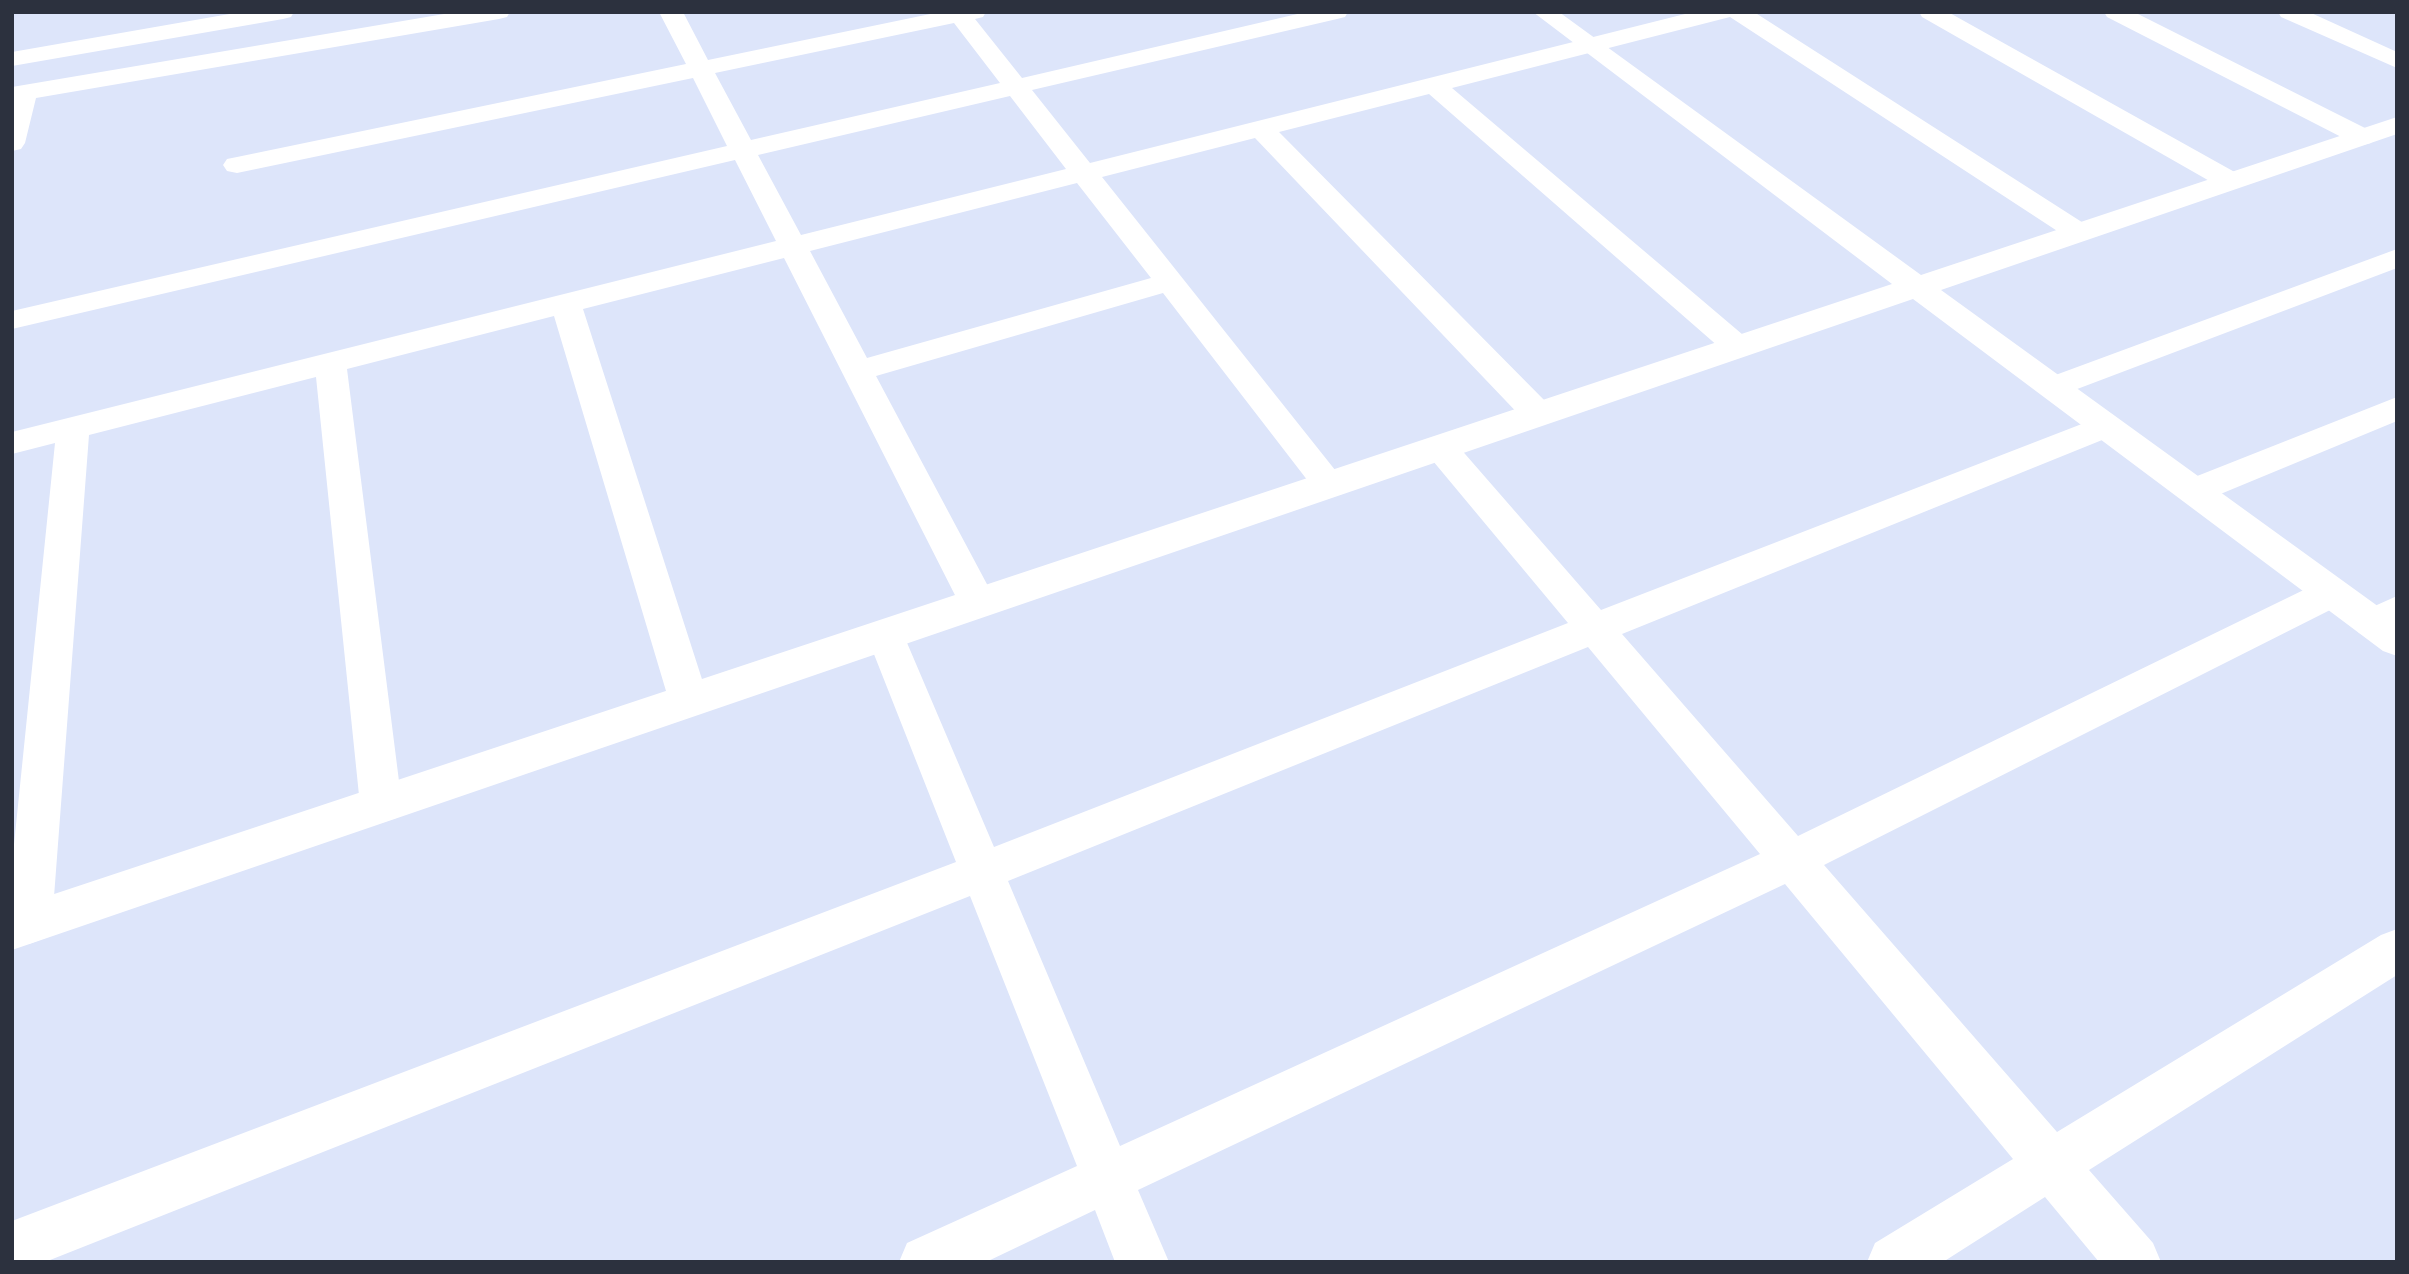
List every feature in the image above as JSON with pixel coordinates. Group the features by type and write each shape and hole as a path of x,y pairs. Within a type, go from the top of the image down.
{"street":[{"path":"12,59 283,12"},
{"path":"12,143 19,94 499,12"},
{"path":"671,12 978,603"},
{"path":"12,320 1337,12"},
{"path":"1544,12 2332,593 2389,625"},
{"path":"12,443 1722,12"},
{"path":"1738,12 2078,232"},
{"path":"1930,12 2230,181"},
{"path":"2115,12 2362,137"},
{"path":"2289,12 2397,61"},
{"path":"237,165 964,13 1016,87 1330,485"},
{"path":"1434,85 1738,347"},
{"path":"73,428 21,926 2397,125"},
{"path":"1261,129 1538,415"},
{"path":"2053,387 2397,258"},
{"path":"858,371 1169,282"},
{"path":"566,304 689,701"},
{"path":"330,363 381,805"},
{"path":"2194,492 2397,408"},
{"path":"12,1248 984,871 2105,426"},
{"path":"1440,447 2134,1262"},
{"path":"926,1262 1792,860 2332,593"},
{"path":"885,634 1142,1262"},
{"path":"1894,1262 2397,950"}]}
